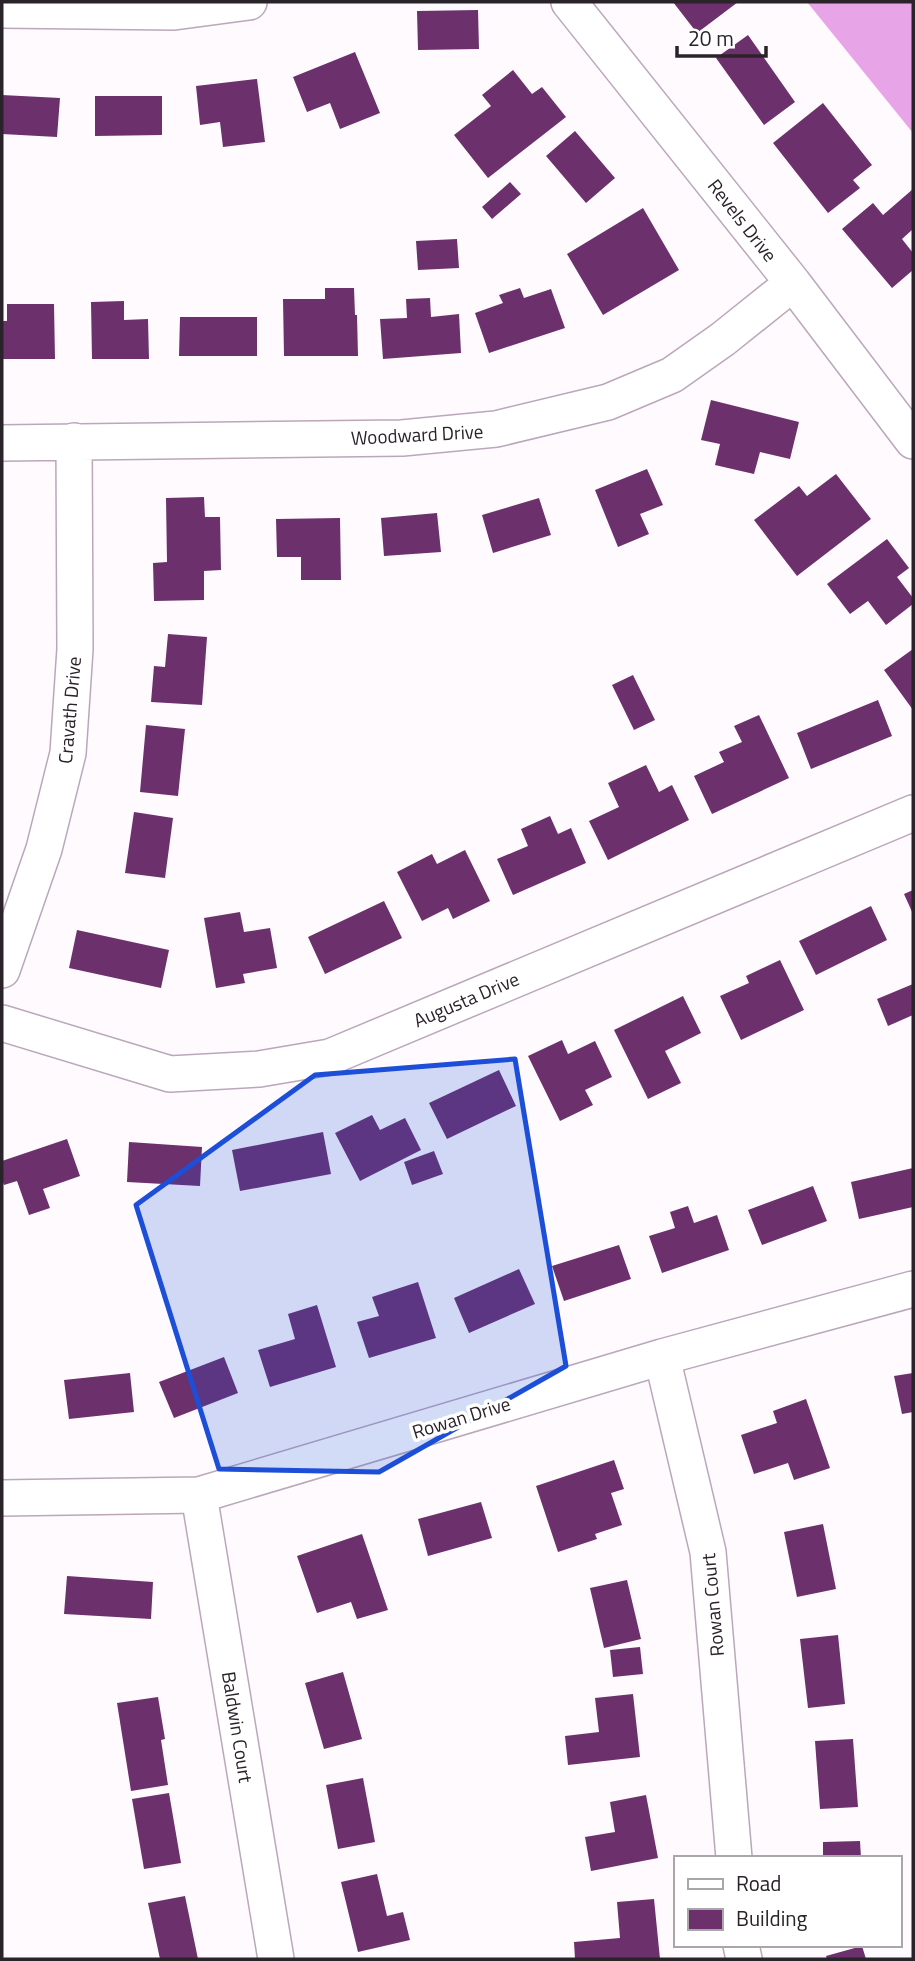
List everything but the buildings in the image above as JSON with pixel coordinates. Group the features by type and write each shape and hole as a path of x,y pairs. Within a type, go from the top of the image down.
{"street":[{"path":"2,10 174,12 249,2"},
{"name":"Revels Drive","path":"569,2 793,283 913,441"},
{"name":"Woodward Drive","path":"2,443 402,438 496,429 608,402 672,375 723,339 793,283"},
{"name":"Cravath Drive","path":"2,970 44,849 68,753 75,649 74,441"},
{"name":"Augusta Drive","path":"2,1023 170,1074 259,1069 330,1057 913,813"},
{"name":"Rowan Drive","path":"2,1498 200,1495 662,1357 913,1289"},
{"name":"Rowan Court","path":"662,1357 708,1552 734,1856"},
{"name":"Baldwin Court","path":"200,1495 276,1959"}],"highlighted area":[{"path":"515,1059 566,1366 379,1472 219,1469 136,1205 315,1075"}],"shaded area":[{"path":"807,2 913,2 913,133"}]}
